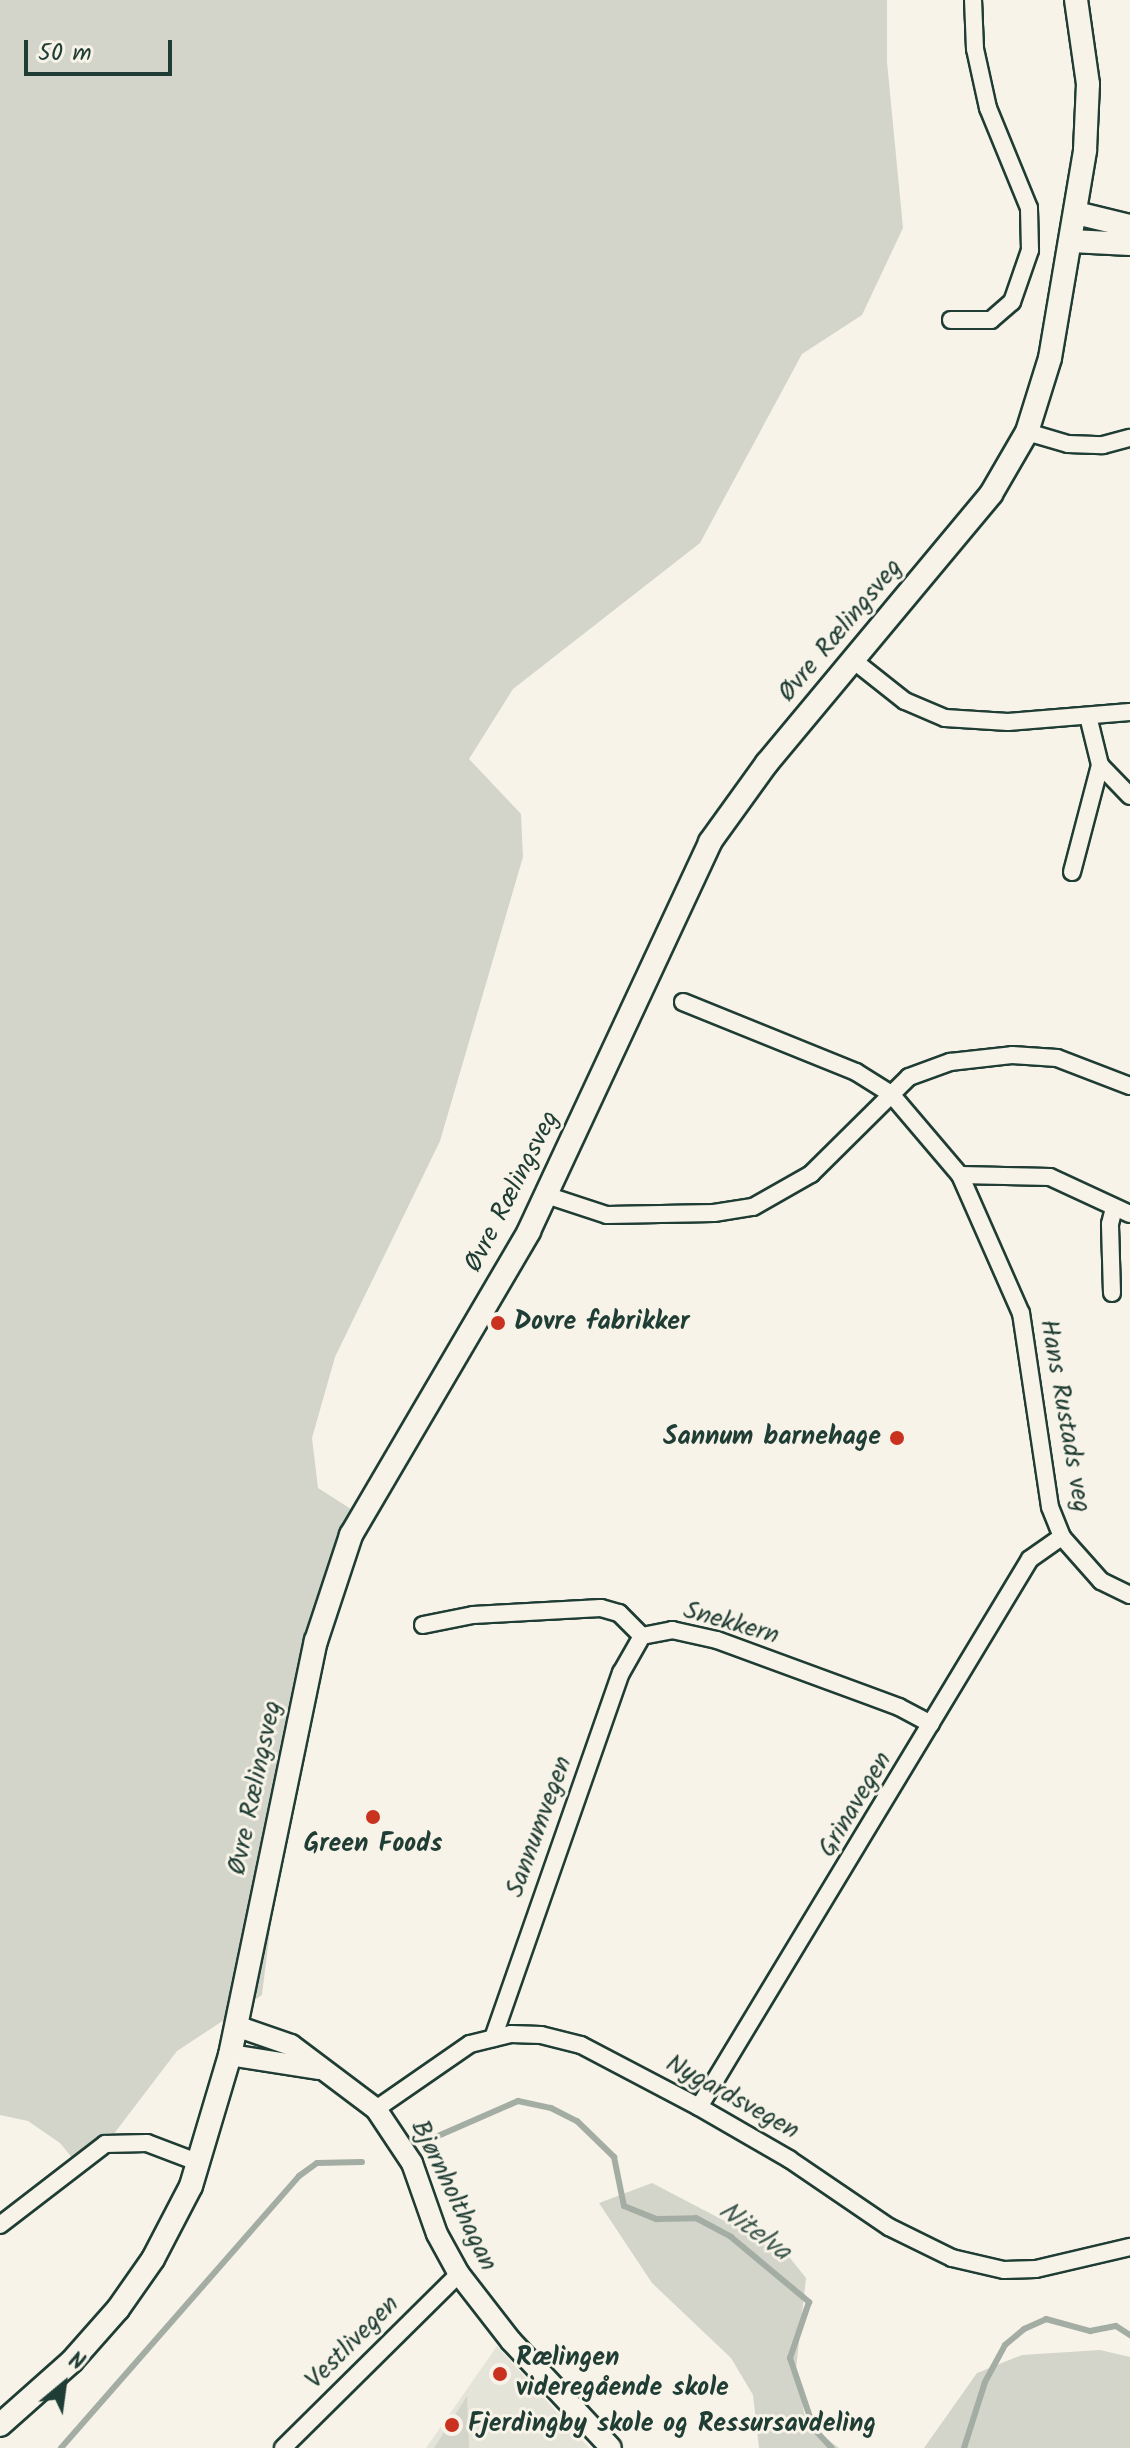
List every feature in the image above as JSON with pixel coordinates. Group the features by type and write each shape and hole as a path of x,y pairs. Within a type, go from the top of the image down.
{"main road":[{"name":"Øvre Rælingsveg","path":"0,2425 72,2361 118,2309 169,2232 200,2163 230,2055 316,1641 335,1572 361,1515 546,1195 710,842 747,787 991,494 1027,432 1050,358 1076,213 1088,107 1076,0"},
{"path":"1076,213 1130,226"},
{"path":"1071,241 1130,244"}],"street":[{"path":"951,320 991,320 1012,302 1030,250 1029,208 988,108 975,49 973,0"},
{"path":"1027,432 1068,444 1103,445 1130,438"},
{"path":"853,660 905,701 945,718 1008,722 1130,712"},
{"path":"1072,872 1100,765 1088,716"},
{"path":"1100,765 1130,796"},
{"name":"Hans Rustads veg","path":"683,1002 856,1072 891,1094 960,1175 1021,1313 1050,1507 1062,1537 1101,1581 1130,1595"},
{"path":"546,1195 607,1215 714,1213 753,1207 811,1174 891,1094 924,1068 1012,1055 1057,1058 1130,1086"},
{"path":"960,1175 1050,1177 1122,1211 1110,1224 1112,1293"},
{"name":"Grinavegen","path":"699,2107 1030,1559 1062,1537"},
{"path":"423,1625 473,1615 601,1608 619,1613 642,1636"},
{"name":"Snekkern","path":"642,1636 672,1630 717,1640 899,1707 931,1724"},
{"name":"Sannumvegen","path":"493,2038 621,1673 642,1636"},
{"path":"236,2026 275,2036 376,2109"},
{"name":"Nygardsvegen","path":"376,2109 452,2053 493,2038 541,2035 581,2045 699,2107 789,2159 889,2227 952,2258 1004,2270 1036,2269 1130,2247"},
{"path":"230,2055 322,2069"},
{"name":"Bjørnholthagan","path":"376,2109 412,2163 437,2234 459,2274 511,2341 611,2448"},
{"path":"0,2225 105,2144 147,2143 200,2163"},
{"name":"Vestlivegen","path":"283,2448 459,2274"}],"shaded area":[{"path":"0,0 887,0 887,62 903,228 862,315 802,354 700,543 513,689 469,759 521,814 523,857 440,1141 335,1357 312,1438 318,1488 368,1520 316,1656 308,1744 271,1922 262,1995 177,2051 97,2156 78,2165 60,2143 28,2121 0,2115"},
{"path":"652,2183 786,2253 806,2278 796,2369 806,2423 839,2448 759,2448 753,2395 731,2358 652,2283 599,2203"},
{"name":"Rælingen videregående skole","path":"497,2346 589,2448 426,2448"},
{"path":"1100,2350 1130,2357 1130,2448 924,2448 977,2373 1022,2355"},
{"name":"Fjerdingby skole og Ressursavdeling","path":"467,2396 469,2448 434,2448"}],"waterway":[{"name":"Nitelva","path":"431,2139 518,2101 551,2108 577,2121 614,2157 624,2206 657,2219 696,2218 731,2237 809,2302 790,2358 814,2429 832,2448"},
{"name":"Nitelva","path":"61,2448 299,2176 317,2163 362,2162"},
{"name":"Nitelva","path":"964,2448 985,2382 1005,2345 1024,2329 1046,2319 1090,2331 1116,2326 1130,2335"}],"place":[{"name":"Dovre fabrikker","path":"498,1323"},
{"name":"Sannum barnehage","path":"897,1438"},
{"name":"Green Foods","path":"373,1817"},
{"name":"Rælingen videregående skole","path":"500,2374"},
{"name":"Fjerdingby skole og Ressursavdeling","path":"452,2425"}]}
